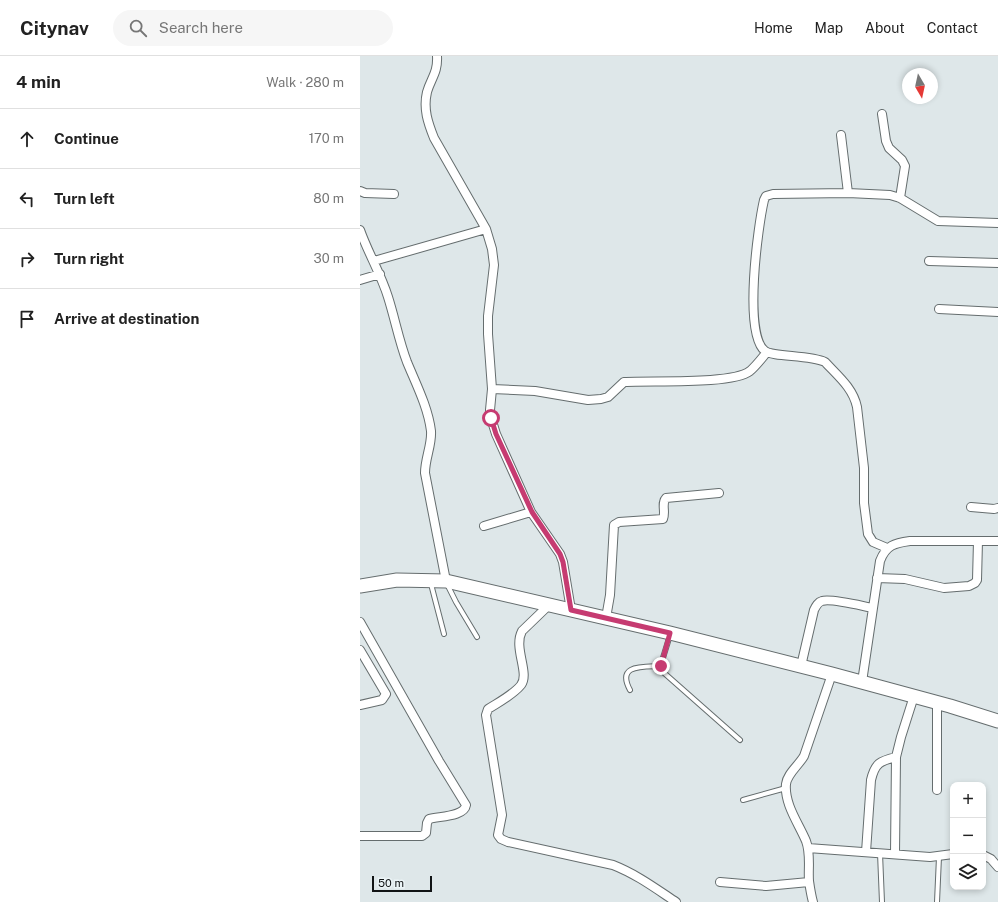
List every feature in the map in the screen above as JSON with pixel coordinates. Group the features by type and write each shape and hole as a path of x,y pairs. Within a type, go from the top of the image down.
{"main road":[{"path":"360,586 397,580 446,581 670,633 801,666 938,702 998,721"}],"street":[{"path":"437,56 436,70 427,92 426,107 428,124 434,138 477,210 490,239 494,261 488,316 492,389 490,410 495,430 532,512 560,554 563,562 571,610"},
{"path":"882,114 886,142 889,148 902,160 905,166 900,198"},
{"path":"841,135 848,193"},
{"path":"360,191 365,193 394,194"},
{"path":"887,548 873,542 868,534 864,503 864,468 857,407 850,389 825,362 807,357 767,352 761,347 756,331 753,298 754,272 764,200 766,196 773,194 890,194 900,198 938,221 998,223"},
{"path":"374,261 486,229"},
{"path":"360,230 380,274 400,342 429,420 431,437 425,459 425,473 446,581"},
{"path":"929,261 998,263"},
{"path":"360,280 380,274"},
{"path":"939,309 998,312"},
{"path":"492,389 535,391 580,399 601,399 608,396 624,382 652,382 736,377 750,371 767,352"},
{"path":"606,618 610,596 614,525 618,522 663,519 664,501 666,498 719,493"},
{"path":"970,507 998,508"},
{"path":"484,526 532,512"},
{"path":"877,578 905,579 944,588 969,586 977,580 978,540"},
{"path":"862,682 880,561 887,548 910,541 998,541"},
{"path":"801,666 814,610 818,604 822,601 832,601 873,608"},
{"path":"549,605 522,631 520,635 519,645 523,675 522,684 516,690 488,709 486,715 502,815 498,835 501,839 508,842 626,870 638,876 676,902"},
{"path":"360,622 439,761 466,805 463,810 452,815 429,819 427,821 426,834 422,836 360,836"},
{"path":"360,650 386,694 382,700 360,705"},
{"path":"813,902 809,882 808,848 791,809 786,788 788,778 804,756 832,674"},
{"path":"895,854 896,758 914,696"},
{"path":"937,790 938,702"},
{"path":"866,852 870,780 879,763 884,760 896,758"},
{"path":"808,848 924,857 939,857 950,855"},
{"path":"986,856 991,859 998,867"},
{"path":"720,882 766,886 809,882"}],"lane":[{"path":"430,580 444,634"},
{"path":"446,581 456,602 477,638"},
{"path":"670,633 661,666 663,672 740,740"},
{"path":"630,690 625,680 626,674 629,671 638,667 661,666"},
{"path":"743,800 786,788"},
{"path":"880,853 882,902"},
{"path":"938,902 939,857"}],"route":[{"path":"491,418 496,434 532,512 560,554 563,562 571,610 670,633 661,666"}]}
